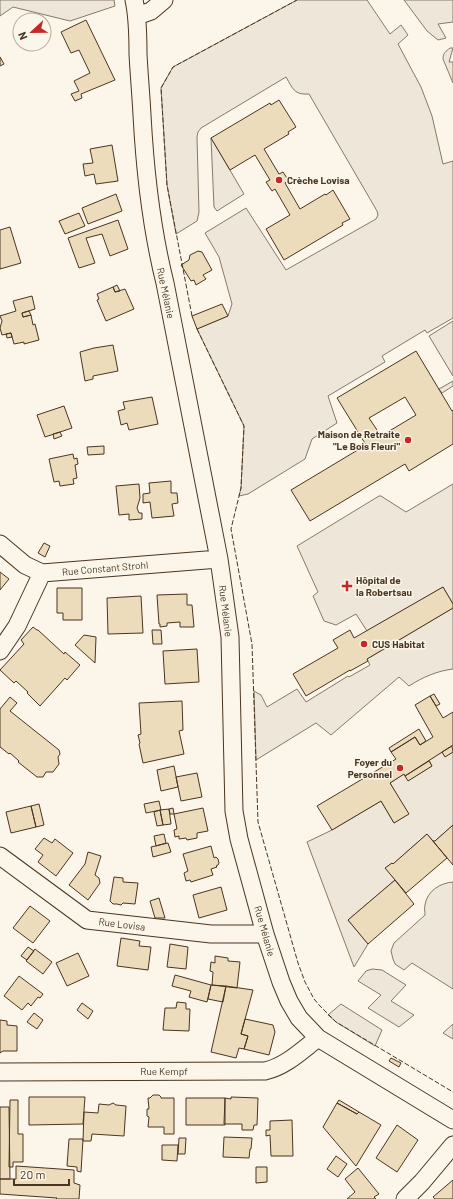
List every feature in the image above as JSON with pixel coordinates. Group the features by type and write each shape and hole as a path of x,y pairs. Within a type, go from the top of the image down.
{"street":[{"path":"136,8 151,11 164,0"},
{"name":"Rue Mélanie","path":"136,8 144,146 155,238 219,559 230,637 234,811 265,934 289,1001 299,1018 318,1038 453,1120"},
{"path":"0,544 25,564 42,573 17,626 0,651"},
{"name":"Rue Constant Strohl","path":"42,573 219,559"},
{"name":"Rue Lovisa","path":"0,856 87,920 211,934 265,934"},
{"name":"Rue Kempf","path":"0,1072 265,1072 288,1061 318,1038"},
{"path":"405,1199 453,1146"}],"shaded area":[{"path":"0,0 114,0 115,6 70,21 52,17 52,12 33,12 13,7 0,16"},
{"path":"297,0 367,0 390,34 401,25 408,35 398,44 421,87 432,116 443,164 453,161 453,318 427,333 425,330 382,356 385,362 328,396 337,423 312,439 305,459 248,494 239,496 241,488 244,426 197,329 228,316 232,304 219,257 205,233 246,208 286,270 376,219 378,215 309,94 300,93 294,90 286,77 201,128 198,132 199,212 197,221 176,234 167,185 161,88 173,67"},
{"path":"404,0 453,0 453,22 438,24 446,38 438,40 427,31"},
{"path":"450,48 453,48 449,62 453,62 453,83 443,59 444,54"},
{"path":"211,138 244,194 217,211 214,207"},
{"path":"453,321 453,376 429,336"},
{"path":"453,381 453,386 442,393 439,389"},
{"path":"453,484 453,604 443,587 367,631 356,614 336,625 324,621 313,596 318,592 297,546 379,496 406,512"},
{"path":"453,608 453,669 430,675 409,686 399,677 331,735 316,723 256,760 254,691 261,695 267,707 297,689 306,702 348,676 349,677 370,665 367,659"},
{"path":"442,752 445,756 453,752 453,825 435,841 433,841 427,834 393,864 392,863 386,868 395,880 348,920 368,944 354,967 307,842 332,830 381,801 394,823 408,814 390,783 404,774 409,780 432,766 429,760"},
{"path":"453,882 453,989 412,963 404,970 395,964 391,951 394,943 425,915 426,900 431,892 443,884"},
{"path":"372,969 382,970 406,985 391,1001 414,1015 399,1027 368,1008 381,995 358,981 366,971"},
{"path":"341,1004 382,1030 375,1046 336,1022 328,1015"},
{"path":"453,1024 453,1039 443,1033"}],"building":[{"path":"86,20 115,80 81,94 82,98 75,101 71,94 79,91 74,81 90,73 79,50 71,53 61,32"},
{"path":"0,57 4,64 0,66"},
{"name":"Crèche Lovisa","path":"279,100 296,127 288,132 289,134 264,149 279,174 283,172 289,181 285,183 300,209 333,190 350,219 342,223 343,225 284,260 266,229 290,215 275,189 272,191 266,182 270,180 255,155 230,170 211,138 270,103 271,105"},
{"path":"112,145 118,181 96,184 94,174 85,176 83,164 93,163 90,149"},
{"path":"116,194 122,211 88,224 82,208"},
{"path":"79,213 85,226 65,234 59,221"},
{"path":"118,220 128,249 110,256 102,234 86,238 95,263 79,268 68,238"},
{"path":"10,227 21,263 0,269 0,230"},
{"path":"198,251 202,252 212,270 203,275 206,279 196,285 194,280 191,281 181,265 189,260 190,255"},
{"path":"117,285 120,291 115,292 113,287"},
{"path":"113,287 115,292 125,289 134,309 106,321 97,300 99,299 97,294"},
{"path":"32,296 35,309 22,313 23,317 31,315 39,340 24,344 24,342 14,344 11,333 2,335 0,328 2,321 0,316 16,311 13,301"},
{"path":"222,304 228,316 197,329 192,316"},
{"path":"29,311 31,315 23,317 22,313"},
{"path":"11,333 12,337 7,338 6,334"},
{"path":"113,345 118,371 93,376 93,379 85,381 80,352"},
{"name":"Maison de Retraite \"Le Bois Fleuri\"","path":"416,351 452,411 453,410 453,444 409,471 405,464 310,521 291,490 366,445 337,398","holes":["405,397 416,415 381,436 369,418"]},
{"path":"152,397 158,424 129,430 127,423 121,425 118,411 125,409 123,402"},
{"path":"64,406 72,428 45,437 37,415"},
{"path":"60,432 62,436 54,439 53,434"},
{"path":"104,446 104,454 88,455 87,447"},
{"path":"73,454 74,459 77,458 78,464 75,465 77,478 73,479 74,484 60,486 59,481 54,482 49,459"},
{"path":"171,481 171,493 177,493 178,503 172,504 174,516 152,518 150,502 143,503 143,494 150,493 149,483"},
{"path":"139,484 140,498 137,508 139,513 142,513 142,519 129,520 129,514 119,515 116,486"},
{"path":"44,543 50,546 45,557 38,553"},
{"path":"0,572 9,579 0,590"},
{"name":"CUS Habitat","path":"443,587 453,604 453,608 367,659 368,661 306,696 293,674 338,648 333,640 350,630 354,638"},
{"path":"57,588 82,588 82,620 63,620 63,613 57,613"},
{"path":"187,594 187,605 192,605 194,627 180,627 180,622 167,623 167,626 160,627 157,595"},
{"path":"141,596 143,633 108,634 107,598"},
{"path":"33,627 64,654 65,652 80,665 67,680 65,678 40,706 16,681 14,683 0,670 24,644 21,640"},
{"path":"152,630 161,630 162,644 153,644"},
{"path":"84,635 96,637 95,663 75,645"},
{"path":"197,649 199,682 165,684 163,651"},
{"path":"434,694 440,704 436,706 430,696"},
{"name":"Foyer du Personnel","path":"430,696 443,718 453,712 453,745 405,776 404,774 390,783 409,814 394,823 381,801 332,830 317,806 396,759 391,752 415,737 420,745 433,737 415,705"},
{"path":"10,697 17,703 10,711 59,750 59,764 53,772 46,772 43,777 37,777 18,762 19,761 10,753 9,754 0,747 0,709"},
{"path":"182,701 183,730 179,731 184,754 143,763 138,735 141,734 139,703"},
{"path":"419,729 426,741 420,745 415,737 391,752 389,748"},
{"path":"452,746 453,752 445,757 442,752"},
{"path":"429,761 432,766 408,781 405,776"},
{"path":"174,766 178,787 161,791 157,770"},
{"path":"197,773 202,797 181,801 176,777"},
{"path":"159,801 161,810 146,813 144,804"},
{"path":"39,804 44,825 36,827 31,806"},
{"path":"31,806 36,827 11,833 6,812"},
{"path":"173,808 174,814 170,814 169,809"},
{"path":"203,808 208,831 197,833 197,838 187,840 186,838 179,839 179,836 175,837 174,830 177,829 174,814"},
{"path":"169,809 171,824 163,825 160,810"},
{"path":"160,810 163,825 157,826 154,812"},
{"path":"453,825 453,865 433,841 435,841"},
{"path":"164,834 166,843 156,846 154,836"},
{"path":"427,834 447,858 406,893 385,868 392,863 393,864"},
{"path":"44,838 52,843 55,839 73,853 56,876 38,862 43,855 35,849"},
{"path":"168,843 171,852 153,857 151,847"},
{"path":"211,846 214,858 216,857 218,859 219,863 216,866 217,867 211,869 213,875 191,882 190,880 186,881 184,873 188,871 183,854"},
{"path":"88,852 101,856 95,875 99,878 100,883 88,900 69,885 85,864"},
{"path":"114,877 123,878 123,882 138,883 135,904 123,903 121,905 113,904 110,901"},
{"path":"395,880 414,904 368,944 348,920"},
{"path":"221,887 227,910 199,918 193,895"},
{"path":"159,898 165,918 155,918 150,901"},
{"path":"30,906 50,921 33,943 13,928"},
{"path":"121,938 140,941 139,946 151,947 148,970 117,966"},
{"path":"170,944 188,947 186,969 167,967"},
{"path":"28,947 34,951 27,960 21,956"},
{"path":"35,949 52,962 43,974 26,961"},
{"path":"78,953 89,976 67,986 56,963"},
{"path":"215,956 228,958 228,961 240,962 237,988 212,985 213,972 210,971 211,962 215,963"},
{"path":"175,975 211,985 207,1002 189,997 191,991 172,986"},
{"path":"19,976 43,994 40,998 38,997 31,1006 28,1003 22,1010 4,996"},
{"path":"211,985 226,986 223,1002 208,999"},
{"path":"226,986 253,990 241,1034 248,1036 244,1049 239,1048 236,1058 211,1052"},
{"path":"177,1002 186,1003 186,1009 190,1009 189,1031 163,1030 165,1008 176,1008"},
{"path":"82,1003 93,1011 88,1019 77,1010"},
{"path":"34,1013 43,1020 37,1029 27,1022"},
{"path":"245,1019 273,1025 275,1032 269,1055 244,1049 248,1036 241,1034"},
{"path":"0,1020 7,1021 7,1025 17,1026 17,1051 3,1051 0,1053"},
{"path":"391,1058 401,1063 399,1067 389,1061"},
{"path":"153,1095 159,1095 161,1098 174,1098 174,1134 164,1134 164,1127 148,1127 148,1098"},
{"path":"29,1097 85,1097 83,1124 29,1125"},
{"path":"231,1097 258,1098 257,1125 254,1125 253,1130 242,1130 242,1124 224,1124 225,1098 231,1099"},
{"path":"186,1098 225,1098 225,1125 186,1125"},
{"path":"10,1100 18,1100 18,1134 23,1134 23,1162 13,1162 13,1167 9,1167"},
{"path":"339,1100 359,1112 357,1114 337,1103"},
{"path":"113,1103 116,1105 126,1106 124,1136 92,1134 91,1141 83,1141 84,1112 98,1113 99,1104 109,1105"},
{"path":"337,1103 357,1114 359,1112 381,1125 356,1166 323,1127"},
{"path":"0,1107 9,1107 10,1179 0,1179"},
{"path":"292,1120 293,1156 271,1156 270,1135 266,1136 266,1130 270,1130 270,1121"},
{"path":"397,1125 418,1140 397,1172 376,1158"},
{"path":"224,1137 252,1138 249,1158 223,1157"},
{"path":"179,1138 186,1138 185,1154 178,1154"},
{"path":"69,1139 83,1139 81,1172 77,1171 77,1167 67,1166"},
{"path":"162,1145 178,1145 177,1161 162,1160"},
{"path":"336,1156 347,1164 338,1177 327,1169"},
{"path":"16,1166 74,1170 74,1183 80,1185 79,1199 56,1199 57,1198 0,1194 0,1179 16,1179"},
{"path":"256,1167 267,1167 267,1182 256,1183"},
{"path":"358,1168 379,1194 374,1197 376,1199 347,1199 355,1192 345,1179"},
{"path":"453,1180 453,1199 435,1199 433,1197"}],"fence":[{"path":"192,316 167,185 161,88 173,67 297,0"},
{"path":"197,329 244,426 241,488 231,529 252,644 258,822 298,963 305,982 314,999 336,1022 453,1092"}],"place":[{"name":"Crèche Lovisa","path":"279,180"},
{"name":"Maison de Retraite \"Le Bois Fleuri\"","path":"408,440"},
{"name":"Hôpital de la Robertsau","path":"347,586"},
{"name":"CUS Habitat","path":"364,644"},
{"name":"Foyer du Personnel","path":"400,768"}]}
